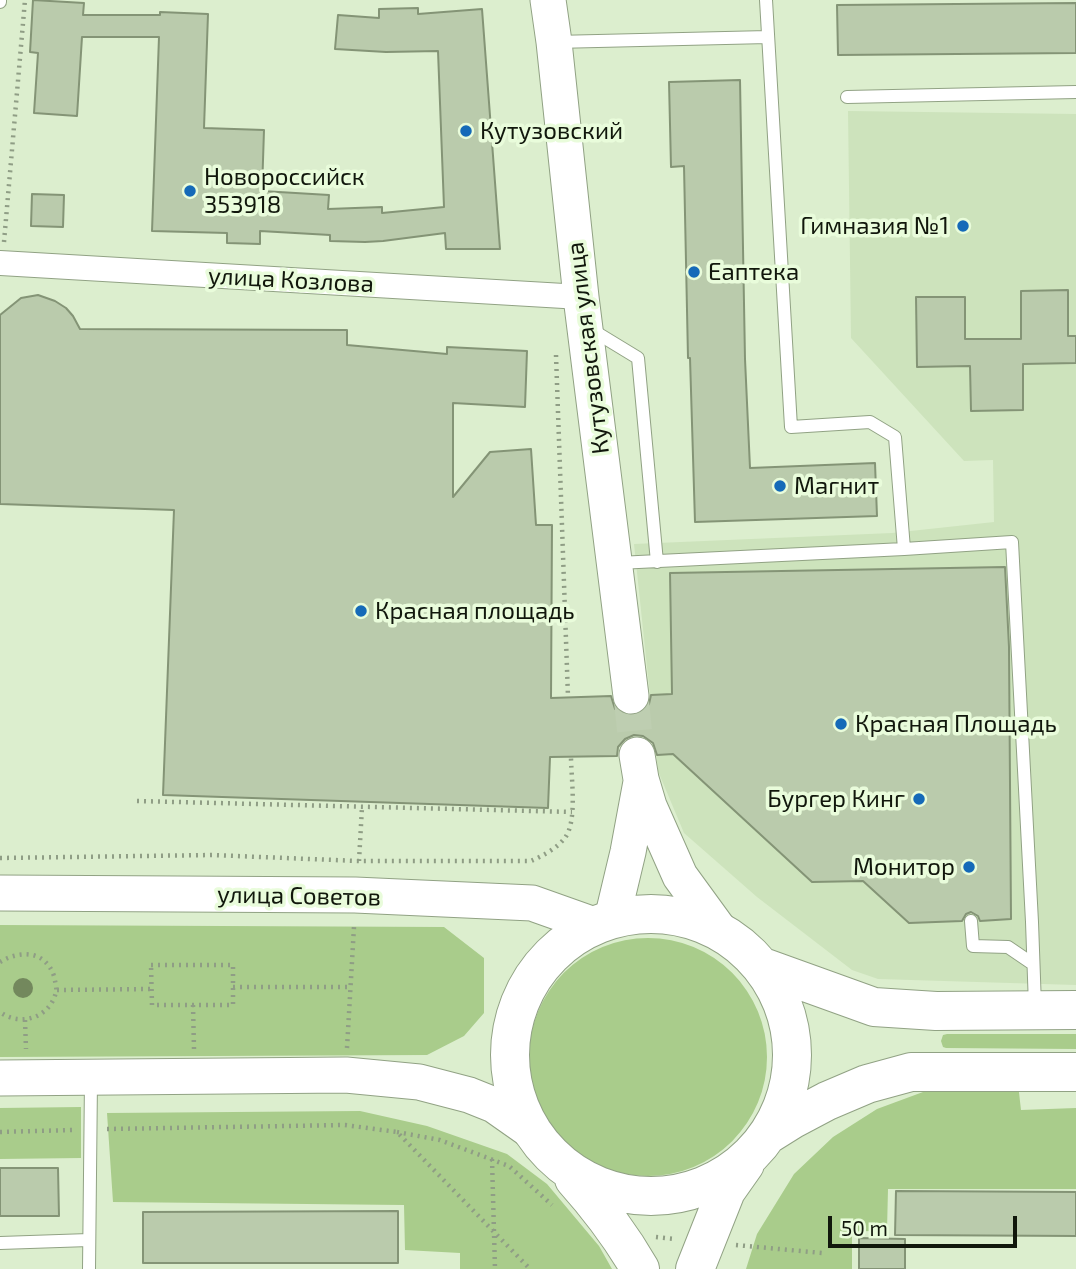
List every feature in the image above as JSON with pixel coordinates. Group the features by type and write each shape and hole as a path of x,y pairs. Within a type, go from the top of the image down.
{"highway":[{"path":"640,1269 600,1207 531,1131 516,1100 510,1066 511,1031 522,998 540,968 564,943 603,922 648,913 686,917 720,931 763,967 779,992 789,1020 793,1049 792,1079 783,1108 726,1191 695,1269"},
{"path":"763,967 874,1007 936,1011 1076,1010"},
{"path":"561,1165 585,1181 612,1192 641,1197 670,1196 698,1189 725,1176 759,1146 827,1101 867,1084 911,1072 1076,1072"}],"street":[{"name":"Кутузовская улица","path":"548,0 631,696"},
{"name":"улица Козлова","path":"0,263 583,311"},
{"path":"603,922 628,852 639,767 655,822 680,876 720,931"},
{"name":"улица Советов","path":"0,893 355,895 532,903 603,922"},
{"path":"0,1078 346,1075 419,1082 469,1095 494,1105 531,1131"}],"lane":[{"path":"766,0 791,428 870,422 895,437 904,549"},
{"path":"554,42 768,37"},
{"path":"847,97 1076,92"},
{"path":"583,311 638,358 657,562"},
{"path":"614,564 1012,542 1035,1009"},
{"path":"971,921 973,946 1008,947 1033,964"},
{"path":"89,1269 91,1077"},
{"path":"0,1242 89,1240"}],"path":[{"path":"0,246 4,245 25,0"},
{"path":"556,351 568,697"},
{"path":"0,858 212,855 359,861 531,861 564,839 571,825 571,757"},
{"path":"137,801 572,812"},
{"path":"359,861 362,807"},
{"path":"347,1048 354,927"},
{"path":"0,962 16,954 35,956 45,962 52,971 57,990 44,1013 32,1019 14,1019 0,1012"},
{"path":"151,965 233,965 233,1005 152,1005 152,989 151,965"},
{"path":"233,987 350,986"},
{"path":"57,990 152,989"},
{"path":"193,1005 194,1049"},
{"path":"25,1020 26,1050"},
{"path":"0,1132 345,1125 397,1132 440,1140 509,1166 559,1211"},
{"path":"397,1132 530,1269"},
{"path":"492,1159 495,1269"}],"shaded area":[{"path":"848,111 1076,114 1076,985 878,979 852,970 757,897 684,833 658,771 634,544 892,533 994,522 993,460 964,461 851,338"}],"green space":[{"path":"0,925 444,927 484,958 484,1013 464,1036 427,1055 0,1057"},
{"path":"648,938 693,947 714,958 732,973 747,991 758,1012 767,1057 758,1102 747,1123 732,1141 714,1156 693,1167 648,1176 603,1167 582,1156 564,1141 549,1123 538,1102 529,1057 538,1012 549,991 564,973 582,958 603,947"},
{"path":"1076,1034 1076,1049 946,1048 941,1041 943,1035"},
{"path":"1018,1084 1021,1110 1076,1108 1076,1189 888,1189 887,1230 852,1232 852,1269 746,1269 757,1234 794,1174 833,1137 877,1109 923,1092"},
{"path":"81,1107 81,1158 0,1159 0,1108"},
{"path":"360,1111 427,1126 507,1154 547,1184 599,1246 612,1269 460,1269 460,1253 405,1250 404,1205 113,1202 107,1113"}],"building":[{"path":"33,0 84,3 83,15 160,15 160,12 208,14 204,128 264,130 262,191 329,195 328,209 382,207 382,213 444,207 438,51 335,49 338,15 379,18 379,9 418,8 418,14 482,9 500,249 446,249 445,233 365,242 330,241 330,235 260,231 260,244 227,243 227,233 152,231 159,37 82,37 77,116 34,113 38,53 30,52"},
{"path":"1076,3 1076,53 838,55 837,5"},
{"path":"740,80 745,359 750,468 875,463 877,516 695,522 684,166 671,167 669,82"},
{"path":"32,194 64,195 63,227 31,226"},
{"path":"1068,290 1068,336 1076,336 1076,363 1023,364 1023,410 971,411 970,366 917,367 916,297 965,297 965,339 1021,339 1021,291"},
{"path":"38,295 66,308 80,329 347,330 347,345 447,354 447,347 527,351 525,407 453,403 453,497 490,452 531,449 536,525 552,525 551,698 611,696 615,709 624,715 633,716 644,712 651,695 672,694 670,573 1005,567 1009,647 1011,919 980,921 978,916 971,912 966,914 962,921 909,923 863,881 812,882 673,754 657,755 653,743 643,736 634,735 625,739 618,747 617,756 550,757 548,808 163,795 174,510 0,504 0,315 21,298"},
{"path":"0,1168 58,1168 59,1216 0,1216"},
{"path":"896,1191 1076,1192 1076,1236 895,1235"},
{"path":"398,1211 398,1263 143,1263 143,1212"},
{"path":"859,1238 905,1239 905,1269 859,1269"}],"tunnel":[{"path":"631,696 637,755"}],"place":[{"name":"Кутузовский","path":"466,131"},
{"name":"Новороссийск 353918","path":"190,191"},
{"name":"Гимназия №1","path":"963,226"},
{"name":"Еаптека","path":"694,272"},
{"name":"Магнит","path":"780,486"},
{"name":"Красная площадь","path":"361,611"},
{"name":"Красная Площадь","path":"841,724"},
{"name":"Бургер Кинг","path":"919,799"},
{"name":"Монитор","path":"969,867"}]}
